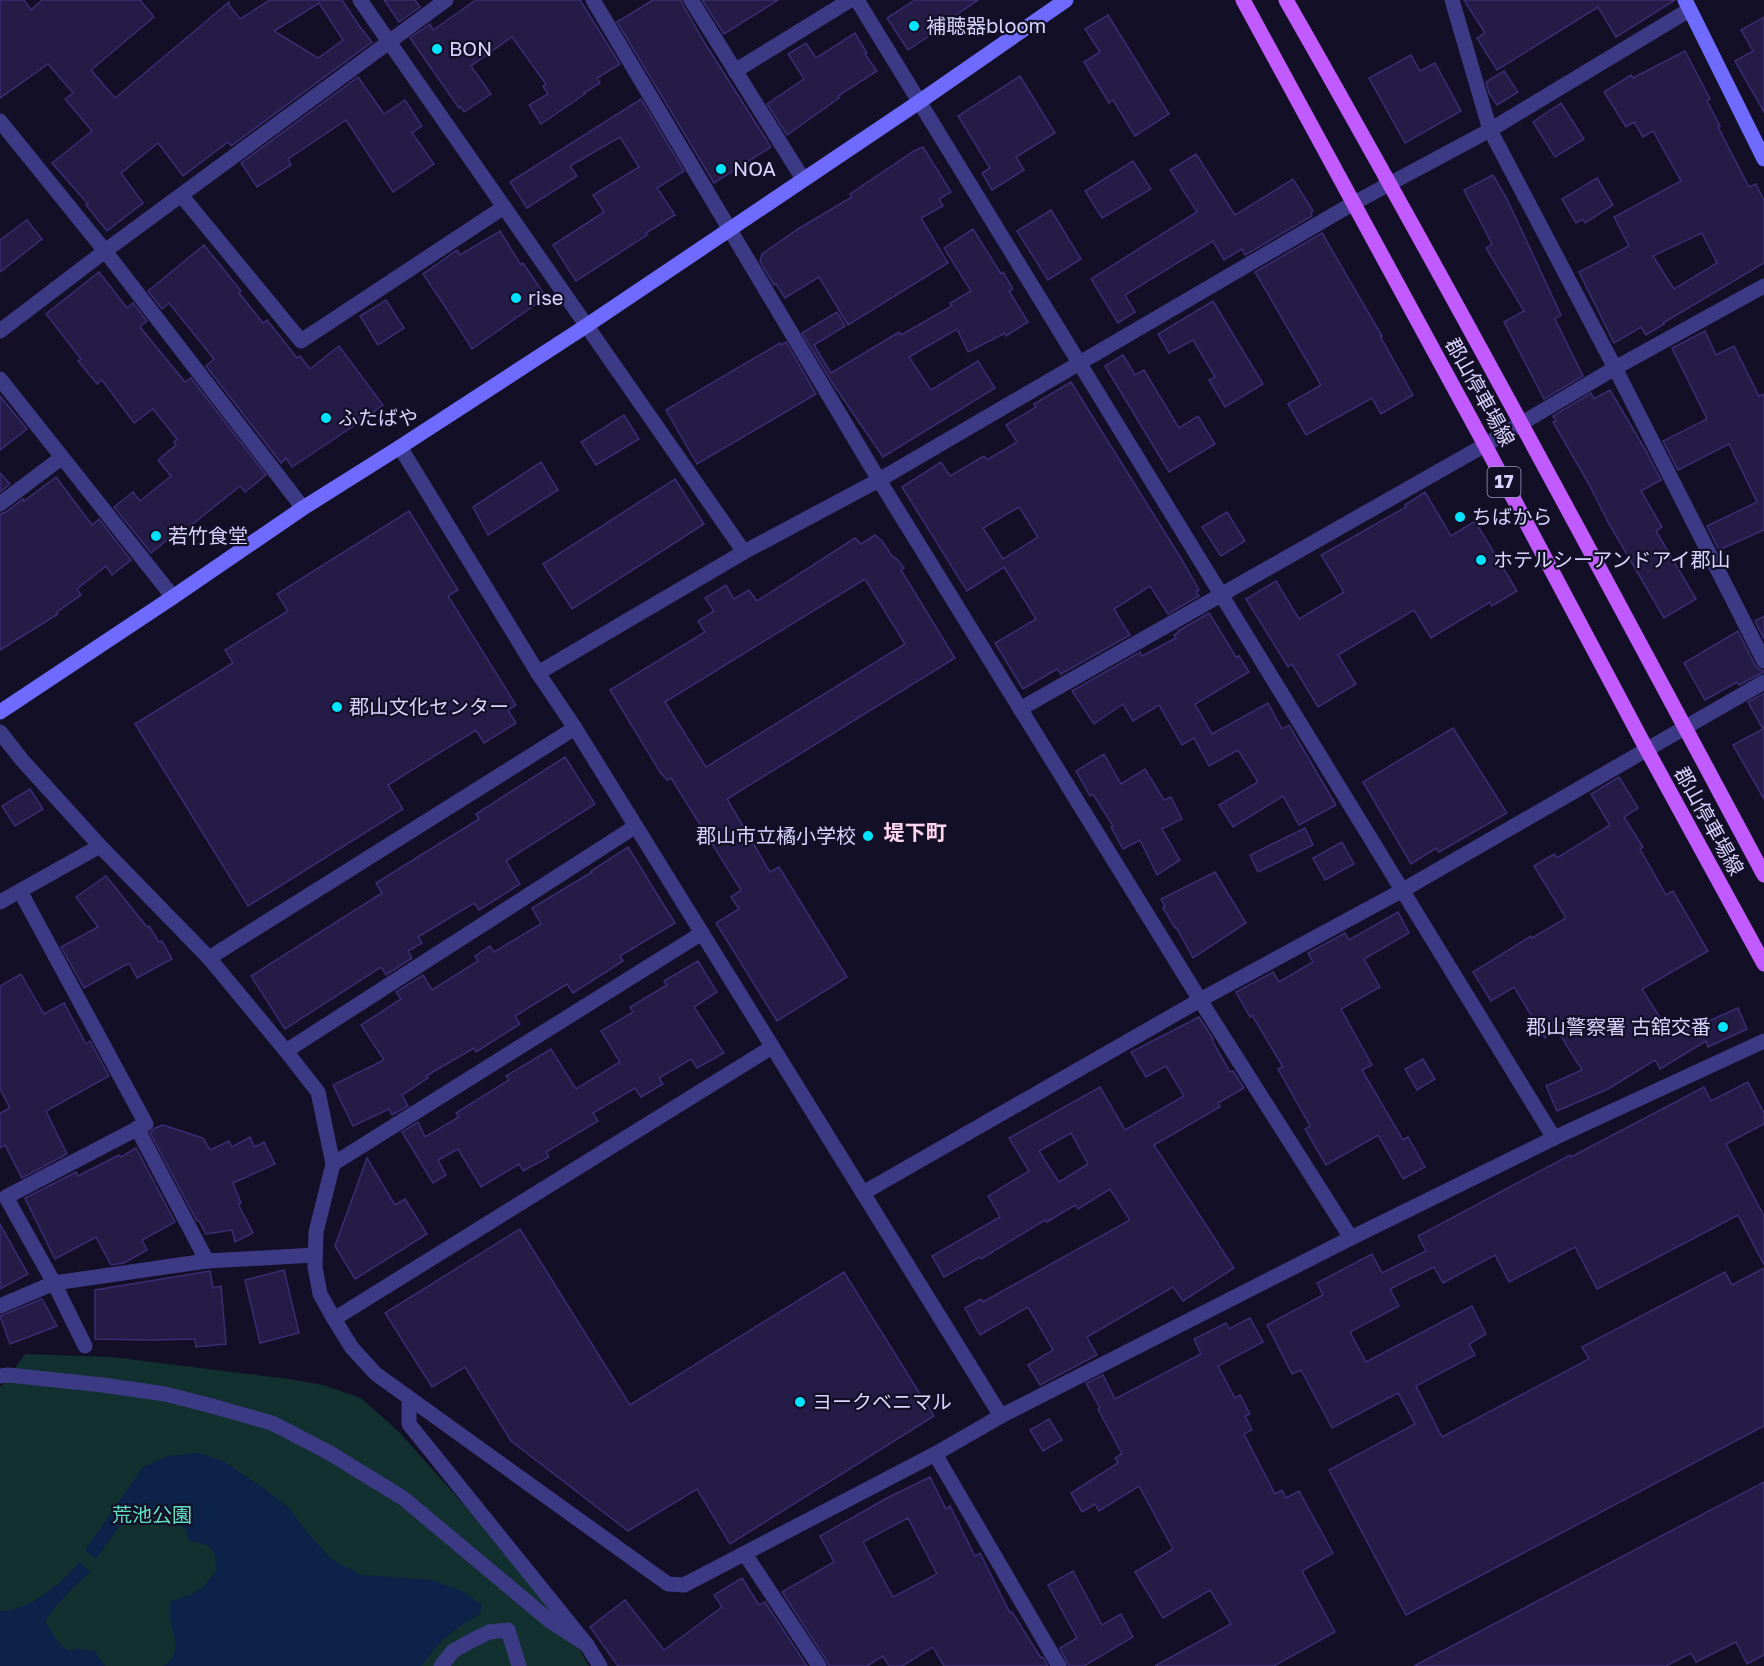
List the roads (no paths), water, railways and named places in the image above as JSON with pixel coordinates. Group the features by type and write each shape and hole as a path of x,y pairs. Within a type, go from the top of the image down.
{"main road":[{"name":"郡山停車場線","path":"1243,0 1764,964"},
{"name":"郡山停車場線","path":"1286,0 1390,183 1521,422 1764,875"}],"street":[{"path":"360,0 744,552"},
{"path":"0,331 446,0"},
{"path":"593,0 879,480 1200,1000 1351,1238"},
{"path":"691,0 803,179"},
{"path":"735,71 850,0"},
{"path":"857,0 1554,1138"},
{"path":"0,712 303,508 586,326 1066,0"},
{"path":"1452,0 1490,130 1615,368 1764,661"},
{"path":"538,673 744,552 879,480 1353,204 1490,130 1687,5 1762,149"},
{"path":"0,121 105,251 303,508"},
{"path":"181,195 301,341 504,207"},
{"path":"1020,709 1485,445 1615,368 1764,286"},
{"path":"0,379 173,597"},
{"path":"400,447 538,673 576,728 1001,1416"},
{"path":"0,504 61,458"},
{"path":"863,1193 1200,1000 1403,890 1764,682"},
{"path":"209,958 576,728"},
{"path":"0,732 22,760 100,846 209,958 318,1092 333,1164 316,1232 315,1267 320,1294 352,1348 376,1374 668,1584 684,1585 935,1454 1001,1416 1351,1238 1554,1138 1764,1041"},
{"path":"286,1051 636,826"},
{"path":"0,902 100,846"},
{"path":"20,891 146,1124 2,1194 54,1283 85,1346"},
{"path":"333,1164 702,933"},
{"path":"334,1319 772,1047"},
{"path":"137,1128 207,1261"},
{"path":"0,1306 54,1283 207,1261 315,1254"},
{"path":"0,1376 103,1385 165,1394 272,1423 328,1452 403,1498 550,1621 587,1645"},
{"path":"409,1398 409,1424 587,1645 600,1666"},
{"path":"935,1454 1059,1666"},
{"path":"745,1554 819,1666"},
{"path":"441,1666 453,1651 471,1641 489,1632 508,1630 519,1666"}],"water":[{"path":"199,1453 223,1461 289,1508 331,1559 361,1575 432,1580 464,1592 482,1605 480,1614 448,1636 422,1666 164,1666 174,1655 175,1649 170,1614 171,1601 192,1594 203,1587 216,1571 215,1557 210,1546 189,1540 185,1528 175,1518 155,1511 144,1513 132,1508 96,1559 85,1550 143,1467 168,1456"},
{"path":"79,1562 91,1572 66,1595 45,1621 58,1642 67,1650 95,1651 105,1666 0,1666 0,1611 22,1607 44,1595"}],"place":[{"name":"補聴器bloom","path":"914,26"},
{"name":"BON","path":"437,49"},
{"name":"NOA","path":"721,169"},
{"name":"rise","path":"516,298"},
{"name":"ふたばや","path":"326,418"},
{"name":"ちばから","path":"1460,517"},
{"name":"若竹食堂","path":"156,536"},
{"name":"ホテルシーアンドアイ郡山","path":"1481,560"},
{"name":"郡山文化センター","path":"337,707"},
{"name":"郡山市立橘小学校","path":"868,836"},
{"name":"郡山警察署 古舘交番","path":"1723,1027"},
{"name":"ヨークベニマル","path":"800,1402"}],"district":[{"name":"堤下町","path":"915,833"}],"park label":[{"name":"荒池公園","path":"152,1515"}]}
